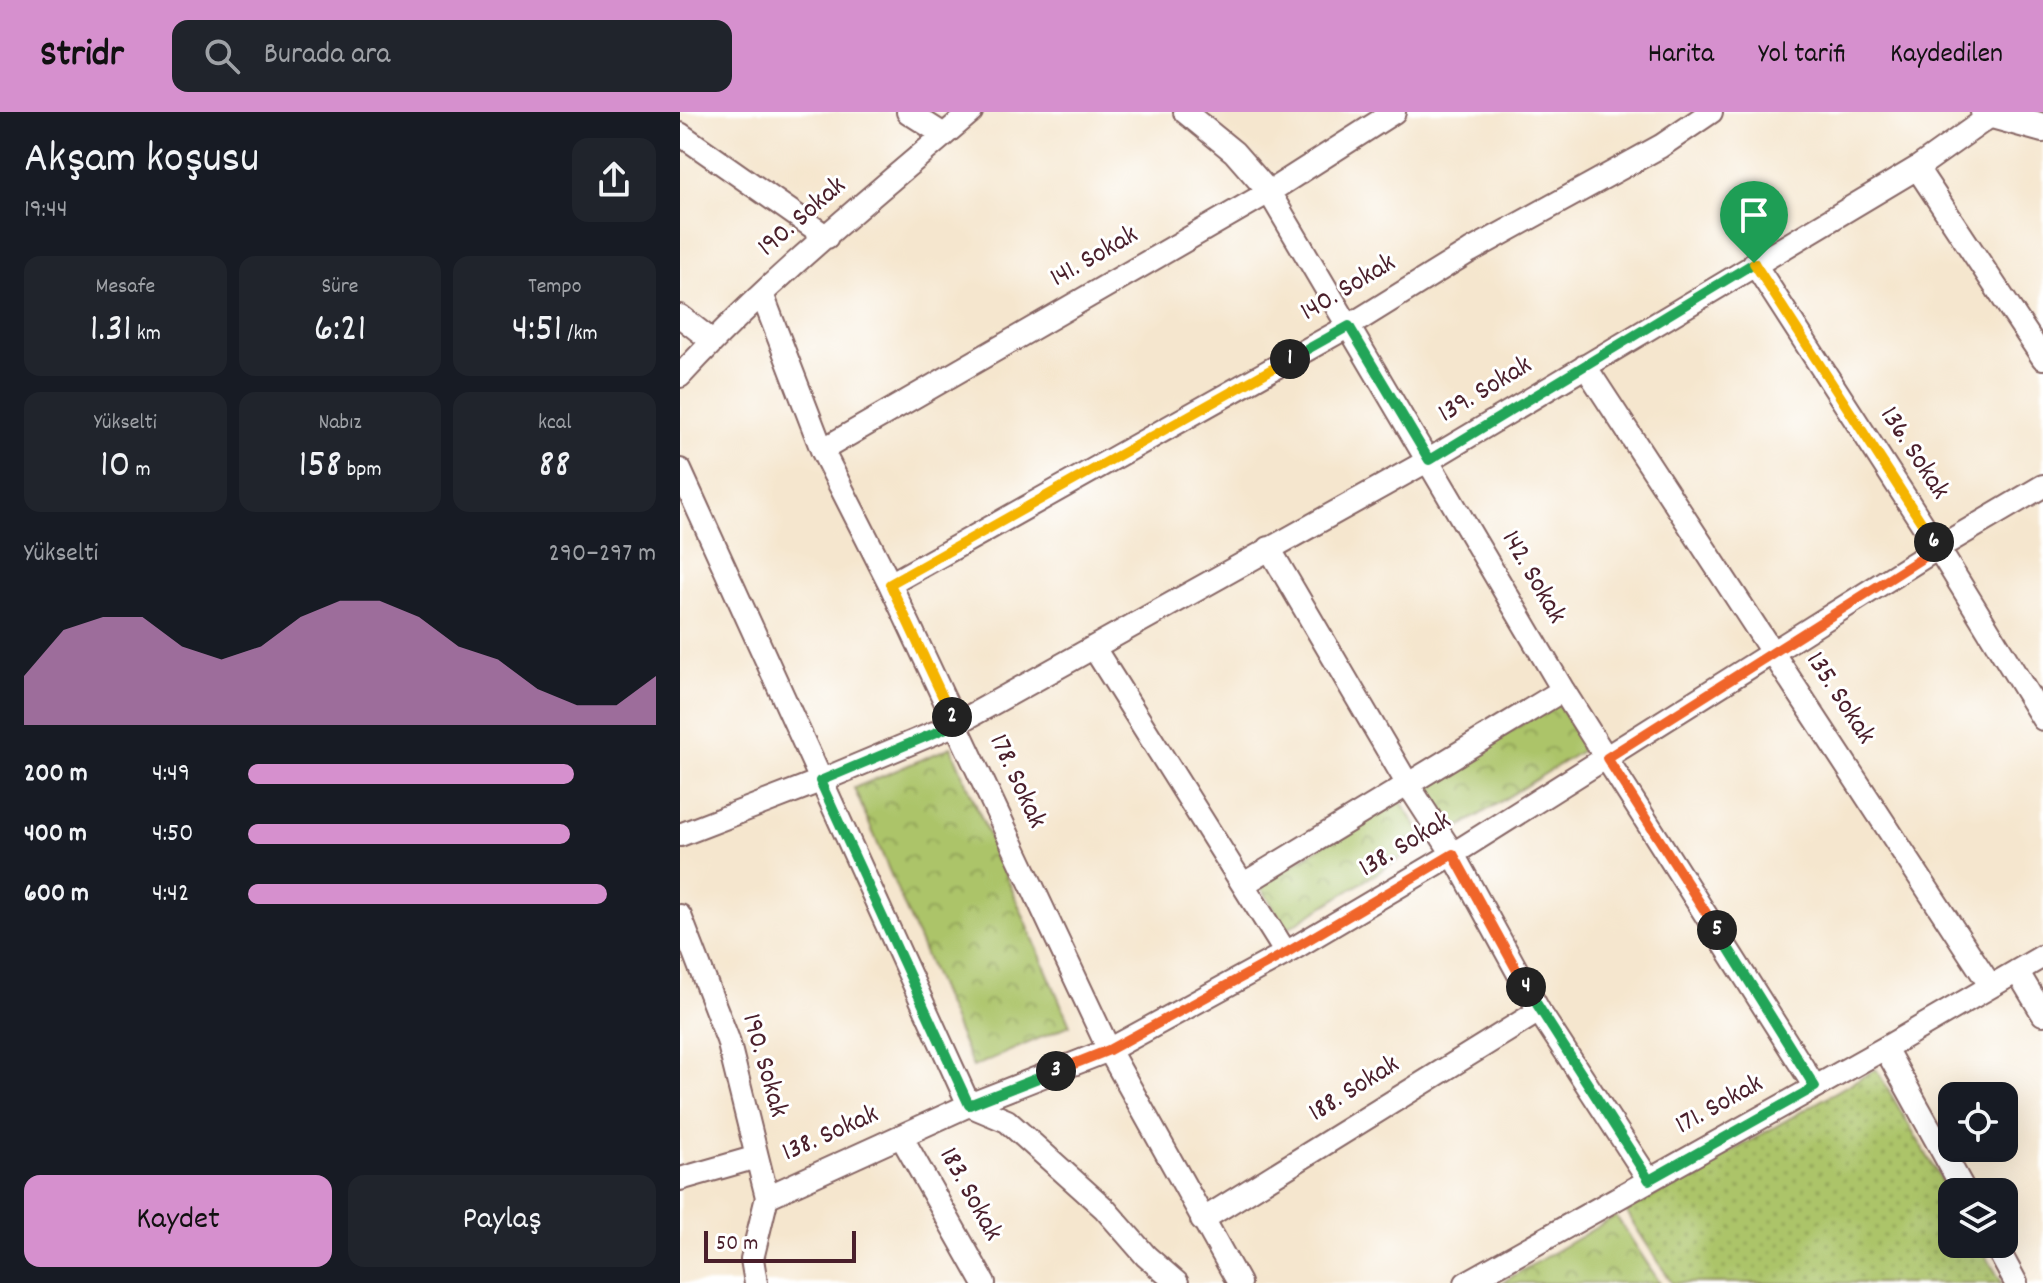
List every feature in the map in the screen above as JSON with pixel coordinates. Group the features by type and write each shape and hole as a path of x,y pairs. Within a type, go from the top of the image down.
{"main road":[{"path":"1989,113 2043,128"}],"street":[{"path":"908,112 944,135"},
{"name":"190. Sokak","path":"680,376 762,294 971,112"},
{"name":"142. Sokak","path":"1185,112 1234,152 1269,192 1563,690 1815,1087"},
{"name":"141. Sokak","path":"822,450 1269,192 1394,112"},
{"name":"140. Sokak","path":"890,584 1349,326 1470,251 1661,146 1711,112"},
{"name":"139. Sokak","path":"680,835 956,724 1094,648 1429,460 1917,168 1989,113"},
{"path":"680,134 827,237"},
{"path":"1917,168 2043,358"},
{"name":"136. Sokak","path":"1754,263 1938,548 2043,719"},
{"name":"178. Sokak","path":"762,294 822,450 890,584 1109,1050 1239,1283"},
{"path":"680,316 712,341"},
{"name":"135. Sokak","path":"1585,366 1990,985"},
{"path":"680,470 969,1105 1007,1121 1104,1208 1146,1256 1177,1283"},
{"name":"138. Sokak","path":"767,1197 969,1105 1109,1050 1286,953 1453,854 1938,548 2043,486"},
{"path":"1269,548 1407,783 1453,854 1539,1011 1649,1180"},
{"path":"1094,648 1286,953"},
{"path":"1244,884 1563,690"},
{"name":"190. Sokak","path":"680,916 728,1040 767,1197 752,1259 756,1283"},
{"name":"171. Sokak","path":"1466,1283 2043,956"},
{"path":"2017,971 2043,1014"},
{"name":"188. Sokak","path":"1202,1220 1539,1011"},
{"path":"1885,1048 1957,1178"},
{"name":"183. Sokak","path":"901,1136 984,1283"},
{"path":"680,1179 757,1157"},
{"path":"2003,1258 2016,1283"}],"green space":[{"path":"1557,702 1586,748 1455,830 1427,785"},
{"path":"951,747 1070,1025 973,1067 854,788"},
{"path":"1398,797 1427,842 1287,929 1260,886"},
{"path":"1876,1069 1940,1178 1938,1258 1987,1258 2002,1283 1672,1283 1626,1212"},
{"path":"1616,1216 1660,1283 1501,1283"}],"route":[{"path":"1754,263 1938,548 1607,758 1815,1087 1649,1180 1539,1011 1453,854 1286,953 1109,1050 969,1105 820,781 956,724 890,584 1349,326 1429,460 1754,263"}]}
